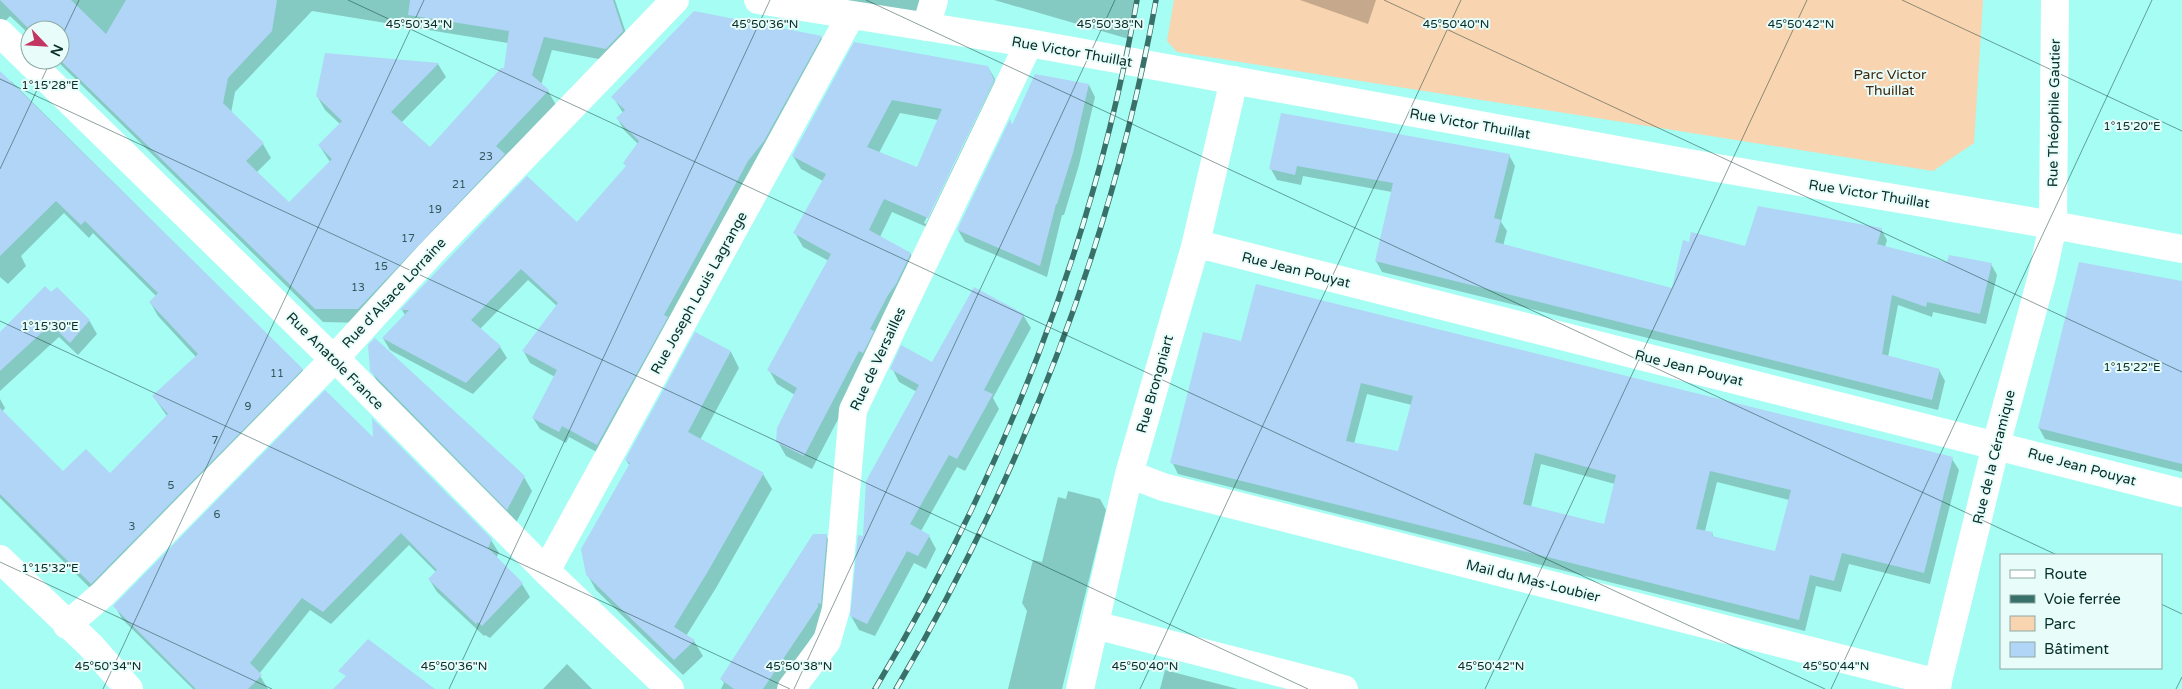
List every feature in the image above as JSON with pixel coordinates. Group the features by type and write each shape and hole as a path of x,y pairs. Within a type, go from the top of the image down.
{"street":[{"name":"Rue d'Alsace Lorraine","path":"67,625 104,594 335,358 436,248 675,0"},
{"name":"Rue Victor Thuillat","path":"758,0 1029,43 1711,167 2053,225 2182,249"},
{"path":"926,27 934,0"},
{"name":"Rue Théophile Gautier","path":"2053,225 2056,0"},
{"name":"Rue Joseph Louis Lagrange","path":"546,571 851,15"},
{"name":"Rue Anatole France","path":"0,33 322,349 335,358 546,571 670,689"},
{"name":"Rue de Versailles","path":"791,689 827,641 836,609 853,410 1029,43"},
{"name":"Rue Brongniart","path":"1080,689 1129,474 1195,247 1234,80"},
{"name":"Rue de la Céramique","path":"1937,686 1996,445 2042,276 2053,225"},
{"name":"Rue Jean Pouyat","path":"1195,247 1210,248 2182,493"},
{"name":"Mail du Mas-Loubier","path":"1129,474 1173,490 1937,686"},
{"path":"0,559 91,646 130,689"},
{"path":"1095,625 1344,689"}],"green space":[{"name":"Parc Victor Thuillat","path":"1174,0 1983,0 1974,143 1933,171 1177,52 1167,41"}],"building":[{"path":"0,0 71,0 106,34 126,0 277,0 272,31 228,78 223,103 264,143 246,161 289,202 332,159 318,145 342,121 316,96 325,53 439,63 391,112 430,147 501,68 504,68 509,31 408,15 410,0 613,0 623,31 606,49 544,37 532,75 549,90 496,146 505,154 358,309 315,309 70,70 70,20 20,20"},
{"path":"694,11 822,36 764,141 748,161 664,315 668,317 597,445 562,426 559,432 532,418 557,370 522,351 558,303 521,269 471,320 501,346 466,383 382,338 409,310 400,310 527,176 577,222 626,166 623,163 639,141 616,118 625,110 611,97"},
{"path":"854,42 988,66 994,80 928,218 884,199 869,230 911,253 896,284 870,329 874,331 863,353 859,351 804,456 776,442 777,428 797,388 767,370 831,254 793,233 826,174 792,156","holes":["892,100 942,109 917,167 867,147"]},
{"path":"0,71 303,369 91,584 0,494 0,408 63,471 86,449 110,473 168,414 152,396 198,354 149,302 158,293 85,221 81,225 56,201 0,256"},
{"path":"1035,74 1089,84 1073,153 1056,204 1040,266 957,230 1010,119 1012,125"},
{"path":"1281,113 1510,154 1494,218 1501,220 1495,242 1672,288 1683,240 1689,242 1691,232 1745,246 1758,206 1882,228 1877,244 1947,262 1949,255 1992,263 1980,314 1927,302 1926,307 1892,295 1882,354 1940,369 1932,400 1375,261 1393,183 1297,166 1295,175 1269,169"},
{"path":"2079,262 2182,281 2182,464 2038,428"},
{"path":"1256,284 1953,457 1924,573 1842,553 1834,581 1810,575 1799,620 1170,463 1203,332 1241,341","holes":["1361,383 1413,396 1398,451 1346,441","1535,453 1616,475 1604,524 1523,504","1710,471 1791,490 1775,551 1712,536 1713,532 1696,529"]},
{"path":"45,286 51,292 57,287 90,320 70,343 51,324 0,371 0,332"},
{"path":"974,287 1024,314 984,390 993,394 957,459 949,455 910,524 930,535 918,556 907,551 867,624 850,616 858,535 863,536 866,481 919,385 890,369 901,345 932,362"},
{"path":"695,332 731,351 688,432 764,473 674,627 695,640 674,660 586,575 581,549 630,463 625,460"},
{"path":"375,338 525,476 507,510 370,371 368,345"},
{"path":"325,390 373,437 372,418 492,539 488,548 523,583 482,626 478,622 476,624 428,579 437,570 401,533 323,612 302,598 250,663 262,675 248,689 196,689 113,606"},
{"path":"813,534 827,534 821,604 818,603 818,607 763,689 734,689 720,679"},
{"path":"368,639 435,689 333,689 346,676 338,671"}],"railway":[{"path":"875,689 921,609 963,526 1002,442 1038,357 1069,269 1096,181 1119,91 1137,0"},
{"path":"896,689 941,608 983,526 1022,442 1056,356 1087,269 1114,181 1137,91 1156,0"}]}
